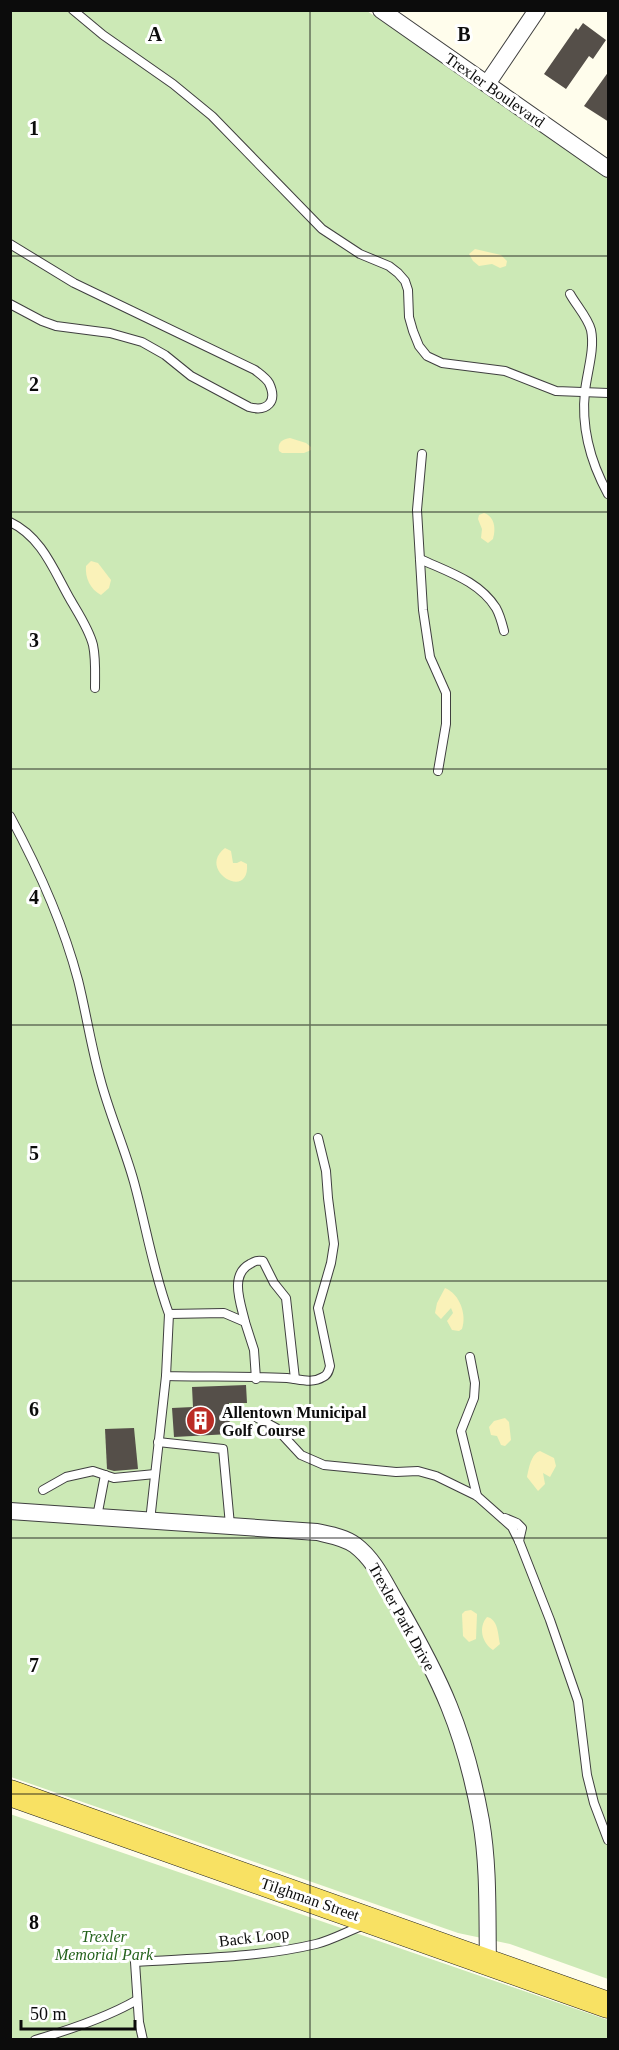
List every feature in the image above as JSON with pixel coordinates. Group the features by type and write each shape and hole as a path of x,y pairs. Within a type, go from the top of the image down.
{"main road":[{"name":"Tilghman Street","path":"10,1793 609,2005"}],"street":[{"name":"Trexler Boulevard","path":"381,10 609,169"},
{"path":"487,84 537,10"},
{"name":"Trexler Park Drive","path":"10,1511 317,1532 339,1537 354,1544 366,1554 376,1567 418,1642 449,1706 471,1771 482,1823 486,1869 488,1963"}],"lane":[{"path":"73,10 212,116 321,229 360,254 389,266 398,273 405,281 408,290 413,331 419,346 427,356 442,363 506,371 556,391 609,393"},
{"path":"10,244 74,283 255,370 268,381 272,392 271,401 267,407 259,410 249,407 191,376 165,355 142,342 110,333 56,326 10,304"},
{"path":"570,294 590,328 591,349 585,391 586,434 600,479 609,494"},
{"path":"422,454 417,510 423,610 430,657 446,693 446,724 438,771"},
{"path":"10,522 24,531 57,571 93,644 96,666 95,688"},
{"path":"420,559 459,576 482,591 496,609 504,631"},
{"path":"10,816 40,877 72,960 100,1080 109,1111 127,1156 147,1244 169,1314 166,1376 150,1521"},
{"path":"166,1376 310,1381 324,1377 330,1366 318,1308 334,1244 326,1171 318,1138"},
{"path":"256,1379 254,1350 238,1291 238,1277 243,1268 258,1260 263,1261 274,1283 286,1298 295,1379"},
{"path":"169,1314 224,1313 245,1322"},
{"path":"470,1358 475,1383 474,1398 461,1431 477,1496"},
{"path":"252,1415 276,1428 301,1455 324,1465 418,1472 457,1485 477,1496 512,1527 519,1540 578,1701 587,1775 594,1803 609,1840"},
{"path":"159,1442 223,1449 230,1525"},
{"path":"44,1490 66,1478 93,1471 114,1478 155,1474"},
{"path":"97,1517 105,1475"},
{"name":"Back Loop","path":"137,2000 135,1962 250,1954 318,1944 372,1921"},
{"path":"35,2040 123,2008 137,2000 144,2040"}],"green space":[{"name":"Allentown Municipal Golf Course","path":"11,11 367,11 608,175 608,1979 510,1944 458,1933 11,1777"},
{"name":"Trexler Memorial Park","path":"10,1814 608,2020 608,2039 11,2039"}],"sand":[{"path":"475,249 501,255 507,261 506,266 500,268 492,264 479,266 469,254"},
{"path":"290,438 306,443 311,450 304,453 279,451 281,442"},
{"path":"484,513 490,517 494,527 493,539 488,543 481,538 482,529 478,519 479,515"},
{"path":"91,561 98,563 111,580 109,588 101,595 94,590 87,579 86,566"},
{"path":"225,848 231,851 233,863 241,861 247,864 246,875 241,881 226,878 220,873 217,865 218,857"},
{"path":"445,1288 455,1295 463,1311 462,1329 459,1331 452,1330 447,1321 453,1313 451,1308 441,1319 435,1313 437,1303"},
{"path":"505,1418 509,1422 511,1440 505,1446 501,1445 497,1436 491,1435 489,1427 494,1421"},
{"path":"540,1451 554,1458 556,1466 550,1477 543,1473 545,1484 538,1491 527,1477 532,1458"},
{"path":"471,1610 477,1614 476,1639 469,1642 463,1636 462,1614"},
{"path":"487,1617 491,1618 498,1632 500,1644 493,1650 482,1635 484,1621"}],"building":[{"path":"583,23 606,40 593,59 589,56 566,89 544,74 576,28 578,30"},
{"path":"609,71 609,122 584,106"},
{"name":"Allentown Municipal Golf Course","path":"246,1385 247,1403 229,1403 230,1434 174,1437 172,1408 193,1407 192,1387"},
{"path":"134,1428 138,1469 114,1471 107,1469 105,1429"}],"place":[{"name":"Allentown Municipal Golf Course","path":"201,1421"}]}
